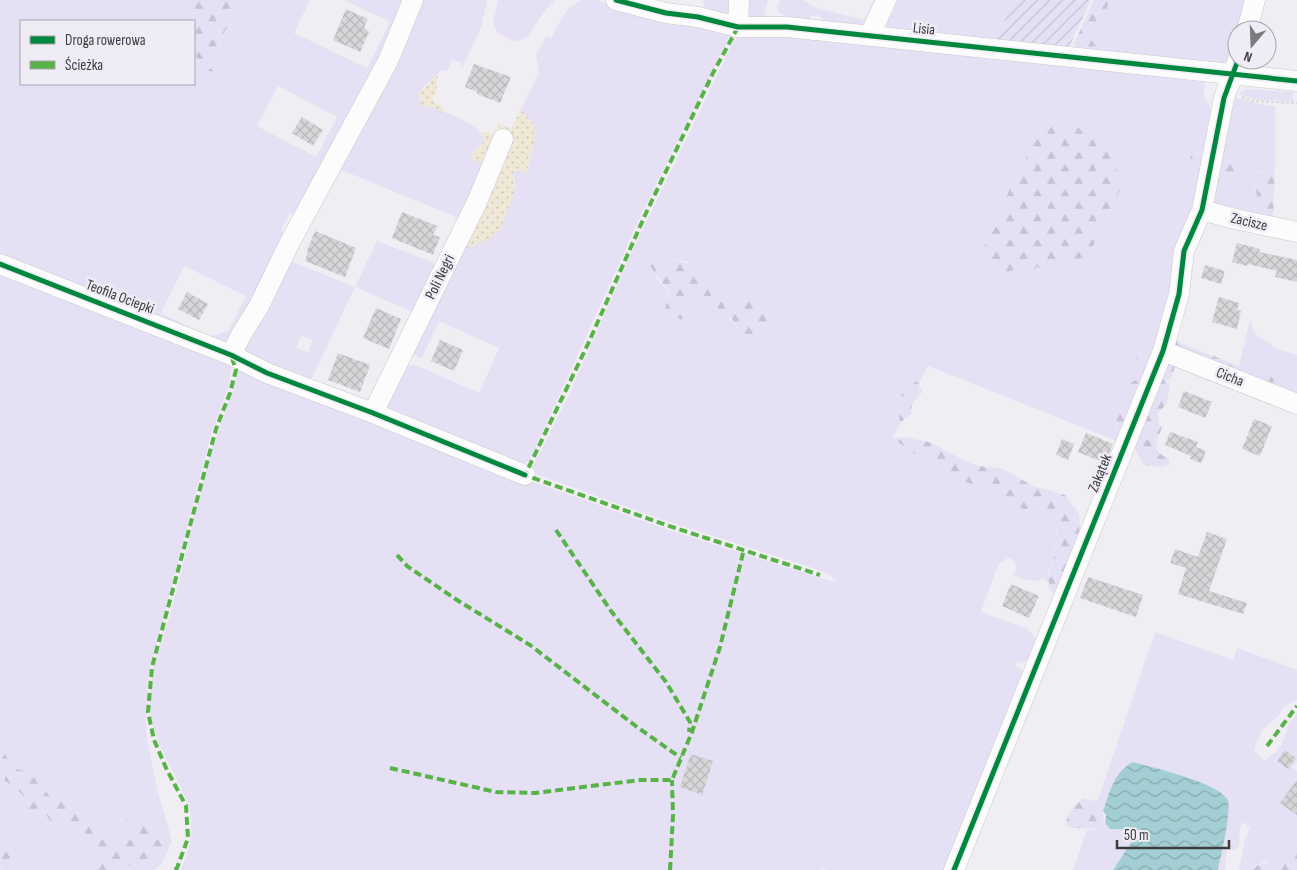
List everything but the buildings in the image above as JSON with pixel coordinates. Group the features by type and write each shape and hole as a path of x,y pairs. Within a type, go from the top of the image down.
{"street":[{"path":"231,354 259,306 290,242 388,61 413,0"},
{"name":"Lisia","path":"616,0 666,13 698,8 738,27 787,27 870,35 1297,81"},
{"path":"738,27 739,0"},
{"path":"870,35 886,0"},
{"path":"1250,20 1255,0"},
{"name":"Zakątek","path":"954,870 1163,351 1179,294 1184,250 1202,210 1232,75"},
{"name":"Poli Negri","path":"373,413 477,202 503,139"},
{"name":"Zacisze","path":"1202,210 1297,232"},
{"name":"Teofila Ociepki","path":"0,264 231,354 267,373 373,413 525,475"},
{"name":"Cicha","path":"1163,351 1297,404"}],"path":[{"path":"1232,75 1254,101 1297,103"}],"green space":[{"path":"0,0 181,0 181,9 187,7 193,20 20,20 20,85 195,85 195,55 201,65 200,69 215,74 212,69 207,67 207,57 217,50 223,34 232,20 238,15 246,0 310,0 294,33 367,68 390,22 344,0 410,0 297,217 290,213 281,230 288,234 236,334 222,342 0,256","holes":["278,86 337,117 316,157 257,126","184,266 246,296 229,330 210,337 161,313"]},
{"path":"181,0 246,0 238,15 232,20 223,34 217,50 207,57 207,67 216,74 207,80 200,74 201,65 195,55 195,20 187,7 180,9"},
{"path":"417,0 487,0 481,28 461,70 462,65 460,62 452,60 447,71 442,70 421,89 422,107 429,106 467,122 480,132 485,139 484,143 472,153 485,157 490,154 461,219 339,169"},
{"path":"498,0 555,0 547,8 527,37 515,42 497,33 493,22"},
{"path":"581,0 598,0 639,14 732,32 643,211 530,460 522,465 392,414 386,404 404,368 412,365 479,393 499,348 439,321 422,358 410,354 462,250 487,240 500,230 515,185 513,172 521,170 526,174 534,144 534,125 521,109 539,73 536,56 546,36 551,38 566,11"},
{"path":"703,0 736,0 727,18 705,10"},
{"path":"743,0 768,0 764,17 752,22 743,19"},
{"path":"781,0 804,0 814,7 864,20 874,0 878,0 865,24 858,31 823,26 822,18 816,15 811,16 810,21 794,19 779,13 777,5"},
{"path":"889,0 1014,0 996,39 885,32 879,25"},
{"path":"1014,0 1091,0 1070,45 1064,52 996,39"},
{"path":"1094,0 1110,0 1099,29 1091,40 1101,52 1077,50 1074,44"},
{"path":"1110,0 1247,0 1240,20 1227,20 1227,65 1101,52 1091,40 1102,21"},
{"path":"743,31 1190,74 1205,82 1204,97 1210,107 1213,132 1210,157 1194,151 1202,182 1176,269 1155,359 1140,350 1135,363 1140,367 1138,379 1135,380 1141,396 1125,399 1123,409 1117,417 1113,435 1109,438 928,366 899,412 900,423 893,438 934,468 952,478 969,483 1016,507 1048,517 1054,525 1056,533 1052,560 1047,575 1037,581 1022,579 1013,575 1017,568 1015,561 1008,558 1001,562 997,568 981,612 1025,628 1039,640 1032,661 1014,664 1022,669 1023,674 962,870 826,870 822,868 820,870 180,870 184,864 189,847 190,811 160,746 152,722 149,698 150,686 211,453 238,371 246,368 525,479 675,532 837,583 829,574 819,570 663,520 530,472 569,395 629,258 734,40","holes":["1046,118 1052,121 1072,124 1085,132 1097,144 1110,149 1122,188 1114,199 1108,215 1098,227 1096,240 1082,258 1069,261 1060,267 1052,266 1049,268 1049,273 1043,273 1038,265 1034,270 1027,267 1004,272 998,276 993,262 987,261 987,237 999,219 1012,182 1025,162 1030,144 1038,138","661,259 686,261 707,277 703,295 694,293 681,320 667,303 670,294 657,278 654,270","718,299 738,303 752,312 770,333 753,337 747,336 722,313"]},
{"path":"1246,89 1294,92 1292,97 1295,101 1259,100 1238,94"},
{"path":"1236,98 1275,106 1275,167 1268,168 1264,172 1255,172 1253,182 1257,195 1254,199 1264,215 1212,205 1211,182 1223,183 1223,189 1237,177 1239,170 1224,147"},
{"path":"1046,118 1052,121 1072,124 1085,132 1097,144 1110,149 1119,157 1117,169 1122,188 1114,199 1108,215 1098,227 1096,240 1090,252 1082,258 1069,261 1060,267 1049,268 1049,273 1043,273 1038,266 1032,272 1027,267 1022,271 1013,270 998,276 992,271 993,262 982,259 987,237 999,219 1012,181 1025,162 1030,144 1038,138"},
{"path":"1226,145 1236,151 1239,160 1238,181 1234,186 1223,189 1223,183 1214,184 1194,179 1189,165 1193,151 1210,157"},
{"path":"1275,167 1273,221 1264,215 1254,199 1257,195 1252,174 1264,172 1268,168"},
{"path":"377,241 440,265 417,314 355,287"},
{"path":"656,250 661,259 681,262 694,267 707,277 707,284 711,286 713,292 709,298 693,293 681,320 665,308 670,293 643,258 648,251"},
{"path":"291,261 355,287 311,380 286,375 272,363 266,363 242,350","holes":["301,336 313,340 308,352 296,348"]},
{"path":"0,267 226,361 231,367 230,383 212,431 148,676 147,740 159,796 172,841 161,865 154,870 0,870 3,868 8,837 0,833 0,777 19,791 34,814 39,807 52,823 68,825 72,829 73,838 82,827 0,763"},
{"path":"731,294 734,302 743,304 746,300 768,309 774,321 773,330 746,346 747,337 736,336 738,328 732,319 718,310 717,298 722,301 727,300"},
{"path":"1250,320 1255,334 1278,349 1297,355 1297,399 1267,388 1272,381 1269,374 1255,373 1239,366"},
{"path":"1171,337 1185,345 1239,366 1253,368 1255,373 1269,373 1270,371 1278,373 1277,378 1267,388 1176,353"},
{"path":"1146,349 1155,359 1169,355 1176,363 1171,379 1166,380 1170,385 1167,403 1157,414 1159,425 1162,427 1156,446 1163,456 1169,459 1169,465 1161,467 1144,465 1137,454 1134,442 1123,443 1109,438 1115,432 1117,417 1123,409 1129,394 1138,399 1139,395 1129,387 1132,382 1138,379 1140,367 1134,363 1140,350"},
{"path":"918,380 920,381 919,388 922,390 921,394 912,403 911,414 900,423 900,398"},
{"path":"905,437 932,443 967,462 979,466 1001,468 1033,486 1065,495 1079,514 1080,522 1078,544 1061,590 1054,593 1049,588 1049,582 1043,578 1049,574 1057,531 1048,517 1016,507 934,468 893,438"},
{"path":"1155,632 1233,660 1237,648 1297,670 1297,700 1284,707 1279,715 1262,730 1254,750 1264,761 1277,751 1283,741 1288,725 1297,713 1297,761 1292,767 1297,771 1297,853 1239,870 1244,842 1250,828 1243,822 1240,829 1239,846 1235,850 1227,849 1225,870 1218,870 1228,813 1124,766 1114,781 1103,811 1098,800"},
{"path":"5,754 7,757 6,761 12,763 12,768 25,771 33,779 35,774 52,798 57,799 60,795 69,810 77,809 78,818 83,817 103,827 112,840 119,840 124,837 124,830 128,826 125,820 147,826 172,841 161,865 143,864 131,865 121,870 91,870 91,867 98,863 100,859 90,842 82,845 73,838 72,829 69,825 58,826 54,824 39,807 29,820 20,815 26,806 25,798 19,791 0,777 0,755"},
{"path":"1084,798 1093,801 1098,800 1104,818 1100,829 1072,828 1066,824 1070,812"},
{"path":"1105,823 1110,829 1140,831 1137,840 1113,870 1073,870 1087,830 1100,829"},
{"path":"0,833 8,837 14,848 7,864 0,869"},
{"path":"1287,849 1297,853 1297,870 1243,870 1281,859"}],"sand":[{"path":"440,72 437,79 437,92 431,100 441,105 444,113 429,106 422,107 418,94"},
{"path":"521,109 534,125 536,134 526,174 521,170 513,172 514,193 500,230 487,240 462,250 498,133 498,123 511,129"},
{"path":"485,132 493,135 496,147 481,162 478,162 470,158 482,144 483,138 481,134"}],"water":[{"path":"1133,762 1186,777 1214,788 1224,795 1228,801 1229,808 1218,870 1113,870 1131,843 1137,840 1140,831 1110,829 1105,823 1106,815 1103,811 1117,776"}],"marked path":[{"path":"738,27 713,73 646,213 588,344 525,475 666,525 820,575"},
{"path":"175,870 188,838 186,806 154,740 148,712 152,667 216,429 230,393 236,370 231,355"},
{"path":"556,530 611,611 666,682 690,722 689,732"},
{"path":"390,768 496,792 535,793 640,780 672,780 692,732 720,647 744,549"},
{"path":"397,555 407,566 457,600 530,645 637,727 681,758"},
{"path":"1267,746 1297,706"},
{"path":"670,870 673,816 672,780"}],"cycle path":[{"path":"616,0 666,13 698,17 738,27 787,27 1297,81"},
{"path":"954,870 1163,351 1179,294 1184,251 1202,210 1224,98 1234,70"},
{"path":"0,264 231,355 267,373 373,413 525,475"}]}
